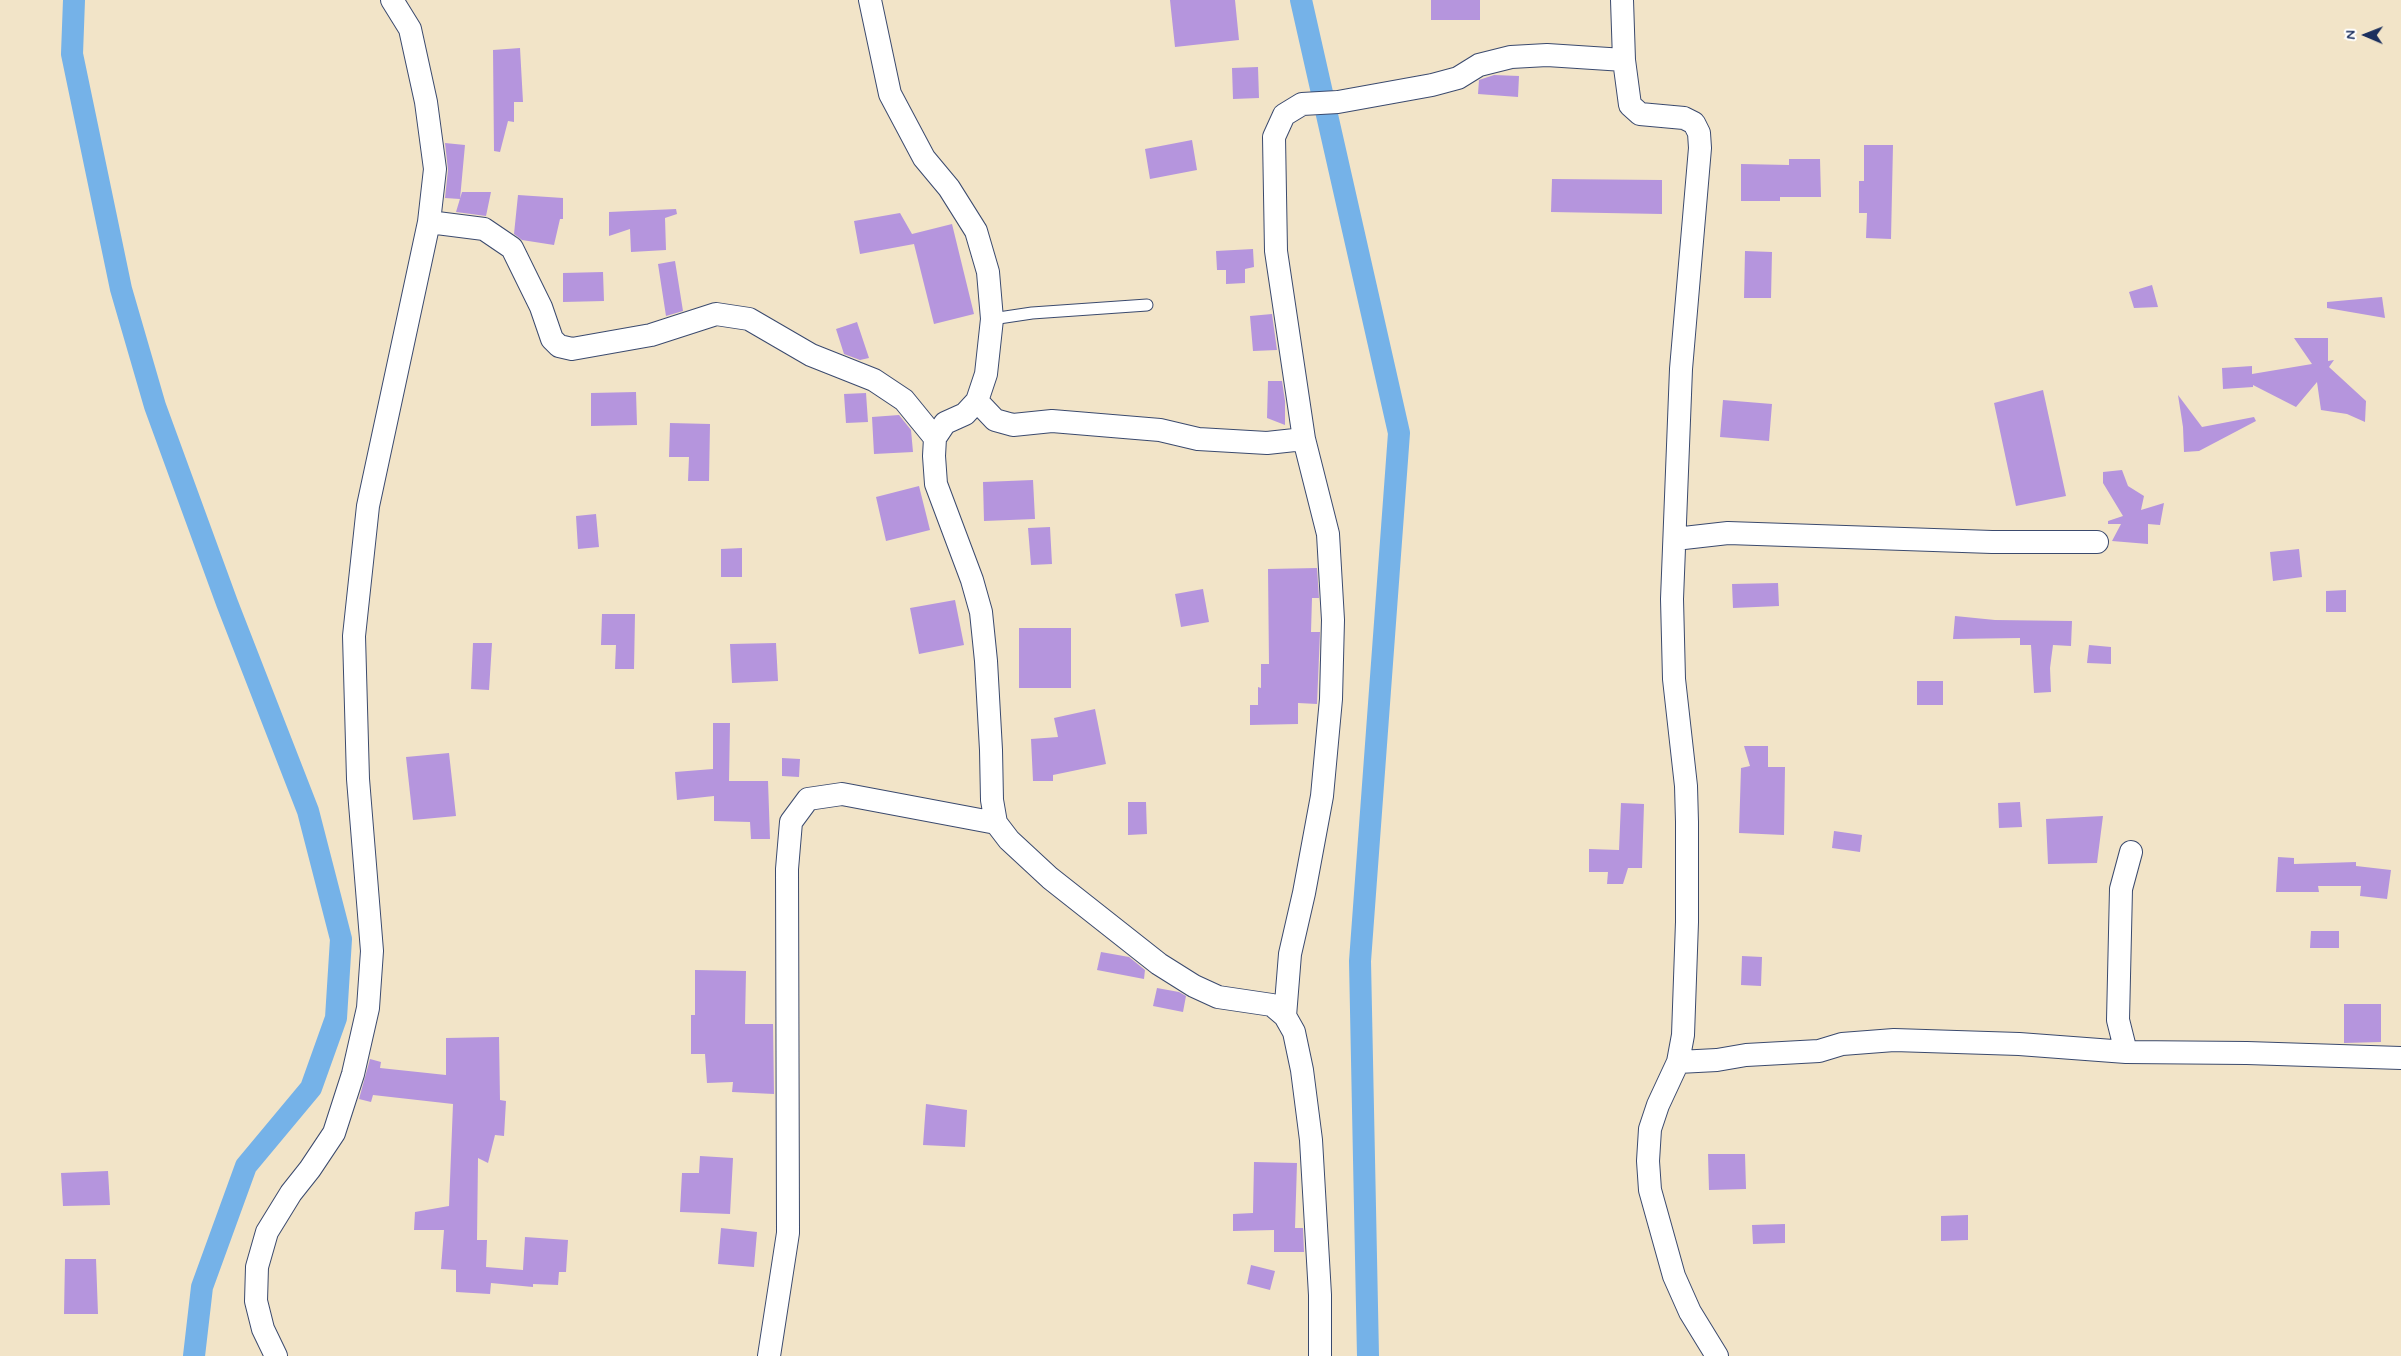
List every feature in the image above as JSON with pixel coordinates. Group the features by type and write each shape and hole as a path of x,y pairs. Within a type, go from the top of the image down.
{"street":[{"path":"276,1356 263,1330 256,1301 258,1267 267,1232 291,1193 310,1170 334,1133 353,1074 368,1008 372,951 358,779 354,636 368,506 429,222 435,169 426,102 410,29 392,0"},
{"path":"870,0 890,94 924,158 948,188 976,231 988,272 992,319 986,374 977,401 965,414 945,423 935,438 934,456 936,484 972,580 981,612 989,700 992,800 996,824 1009,840 1050,878 1159,964 1194,986 1218,997 1272,1005 1285,1016 1294,1032 1302,1070 1311,1140 1320,1295 1320,1356"},
{"path":"1622,0 1626,89 1630,105 1640,114 1648,116 1684,118 1694,123 1699,133 1700,148 1681,369 1672,599 1674,679 1686,786 1687,848 1683,1034 1678,1062 1658,1105 1650,1129 1650,1190 1674,1276 1690,1312 1717,1356"},
{"path":"1285,1016 1290,954 1322,796 1331,699 1333,620 1328,534 1304,439 1276,251 1274,137 1284,115 1302,104 1338,102 1432,85 1458,78 1479,65 1511,57 1547,55 1624,60"},
{"path":"429,222 484,229 512,248 541,306 552,339 559,346 572,348 651,335 716,314 749,319 811,355 874,380 904,400 935,438"},
{"path":"977,401 996,420 1013,425 1052,421 1160,430 1198,439 1267,443 1304,439"},
{"path":"1675,539 1728,533 1992,542 2097,542"},
{"path":"769,1356 788,1233 787,869 791,822 808,799 842,794 996,824"},
{"path":"2126,1052 2118,1020 2121,889 2131,852"},
{"path":"1678,1062 1717,1060 1746,1055 1819,1051 1842,1044 1894,1040 2019,1044 2126,1052 2247,1052 2401,1058"}],"lane":[{"path":"992,319 1032,312 1147,305"}],"building":[{"path":"1170,0 1235,0 1239,40 1175,47"},
{"path":"1431,0 1480,0 1480,20 1431,20"},
{"path":"520,48 523,102 514,102 514,122 508,121 500,152 494,151 493,50"},
{"path":"1258,67 1259,98 1233,99 1232,68"},
{"path":"1494,75 1519,76 1518,97 1478,94 1479,80"},
{"path":"1192,140 1197,170 1150,179 1145,149"},
{"path":"445,143 465,145 460,199 445,198 448,170"},
{"path":"1864,145 1893,145 1891,239 1866,238 1867,213 1859,213 1859,181 1864,181"},
{"path":"1789,159 1820,159 1821,197 1780,197 1780,201 1741,201 1741,164 1789,165"},
{"path":"1552,179 1662,180 1662,214 1551,212"},
{"path":"462,192 491,192 486,216 456,212"},
{"path":"518,195 563,198 563,219 560,219 554,245 522,240 514,234"},
{"path":"676,209 677,214 665,218 666,250 631,252 630,229 609,236 609,212"},
{"path":"900,213 912,234 952,224 974,314 934,324 914,244 860,254 854,221"},
{"path":"1253,249 1254,267 1245,269 1245,283 1226,284 1226,270 1217,270 1216,251"},
{"path":"1745,251 1772,252 1771,298 1744,298"},
{"path":"675,261 683,311 666,316 658,264"},
{"path":"603,272 604,301 563,302 563,273"},
{"path":"2152,285 2158,307 2134,308 2129,292"},
{"path":"2382,297 2385,318 2327,308 2327,302"},
{"path":"1272,314 1277,350 1253,351 1250,316"},
{"path":"857,322 869,358 860,360 844,354 836,329"},
{"path":"2294,338 2328,338 2328,361 2334,360 2329,367 2366,401 2365,422 2347,414 2321,410 2317,382 2296,407 2253,385 2253,387 2223,389 2222,368 2252,366 2252,374 2312,364"},
{"path":"1268,381 1282,381 1285,401 1285,425 1267,418"},
{"path":"2043,390 2066,496 2016,506 1994,403"},
{"path":"636,392 637,425 591,426 591,393"},
{"path":"866,393 868,422 846,423 844,394"},
{"path":"2178,395 2202,427 2254,417 2256,421 2199,451 2184,452 2183,427"},
{"path":"1723,400 1772,404 1769,441 1720,437"},
{"path":"899,415 911,430 913,452 874,454 872,417"},
{"path":"670,423 710,424 709,481 688,481 689,457 669,457"},
{"path":"2122,470 2128,486 2144,496 2141,510 2164,503 2160,525 2148,524 2148,544 2112,541 2121,524 2108,524 2108,521 2123,516 2103,483 2103,472"},
{"path":"1033,480 1035,519 984,521 983,482"},
{"path":"919,486 930,530 886,541 876,497"},
{"path":"596,514 599,547 578,549 576,516"},
{"path":"1050,527 1052,564 1031,565 1028,528"},
{"path":"742,548 742,577 721,577 721,549"},
{"path":"2299,549 2302,577 2273,581 2270,552"},
{"path":"1317,568 1319,598 1312,598 1311,632 1320,632 1317,704 1298,703 1298,724 1250,725 1250,705 1258,705 1258,687 1261,688 1261,664 1269,664 1268,569"},
{"path":"1778,583 1779,606 1733,608 1732,584"},
{"path":"1203,589 1209,622 1181,627 1175,594"},
{"path":"2346,590 2346,612 2326,612 2326,591"},
{"path":"955,600 964,645 919,654 910,608"},
{"path":"602,614 635,614 634,669 615,669 616,645 601,645"},
{"path":"1955,616 1995,620 2072,621 2071,646 2053,645 2050,668 2051,692 2034,693 2031,645 2020,645 2020,638 1953,639"},
{"path":"1019,628 1071,628 1071,688 1019,688"},
{"path":"473,643 492,643 489,690 471,689"},
{"path":"776,643 778,681 732,683 730,644"},
{"path":"2089,645 2111,647 2111,664 2087,663"},
{"path":"1917,681 1943,681 1943,705 1917,705"},
{"path":"1095,709 1106,764 1053,775 1053,781 1033,781 1031,739 1058,737 1054,718"},
{"path":"713,723 730,723 729,781 768,781 770,839 751,839 750,822 714,821 714,796 677,800 675,772 713,769"},
{"path":"1744,746 1768,746 1768,767 1785,767 1784,835 1739,833 1741,768 1750,766"},
{"path":"449,753 456,816 413,820 406,757"},
{"path":"782,758 800,759 799,777 782,776"},
{"path":"1128,802 1146,802 1147,834 1128,835"},
{"path":"2020,802 2022,827 1999,828 1998,803"},
{"path":"1621,803 1644,804 1642,868 1628,868 1623,884 1607,884 1608,872 1589,872 1589,849 1619,850"},
{"path":"2103,816 2097,863 2048,864 2046,819"},
{"path":"1834,831 1862,835 1860,852 1832,848"},
{"path":"2278,857 2294,858 2294,864 2356,862 2356,866 2391,870 2387,899 2360,896 2361,886 2318,886 2319,892 2276,892"},
{"path":"2311,931 2339,931 2339,948 2310,948"},
{"path":"1101,952 1129,957 1145,970 1144,979 1097,970"},
{"path":"1742,956 1762,957 1761,986 1741,985"},
{"path":"695,970 746,971 745,1024 773,1024 774,1094 732,1092 733,1082 707,1083 705,1054 691,1054 691,1015 695,1015"},
{"path":"1157,988 1179,992 1186,996 1183,1012 1153,1006"},
{"path":"2344,1004 2381,1004 2381,1042 2344,1043"},
{"path":"499,1037 500,1100 506,1101 504,1136 495,1135 488,1163 478,1158 477,1240 487,1240 486,1267 523,1270 525,1237 568,1240 566,1272 559,1272 558,1285 533,1284 533,1287 491,1283 490,1294 456,1292 456,1270 441,1269 444,1230 414,1230 415,1212 449,1206 453,1104 373,1095 371,1102 359,1099 370,1059 381,1062 380,1068 446,1075 446,1038"},
{"path":"926,1104 967,1110 965,1147 923,1145"},
{"path":"1708,1154 1745,1154 1746,1189 1709,1190"},
{"path":"700,1156 733,1158 730,1214 680,1212 682,1173 699,1173"},
{"path":"1254,1162 1297,1163 1295,1228 1303,1228 1304,1252 1274,1252 1274,1230 1233,1231 1233,1214 1253,1213"},
{"path":"108,1171 110,1205 63,1206 61,1173"},
{"path":"1968,1215 1968,1240 1941,1241 1941,1216"},
{"path":"1785,1224 1785,1243 1753,1244 1752,1225"},
{"path":"721,1228 757,1232 754,1267 718,1264"},
{"path":"65,1259 96,1259 98,1314 64,1314"},
{"path":"1251,1265 1275,1271 1270,1290 1247,1284"}],"waterway":[{"path":"74,0 72,54 121,289 155,406 227,603 308,811 341,939 336,1018 311,1088 246,1166 202,1287 194,1356"},
{"path":"1301,0 1399,433 1360,961 1368,1356"}]}
